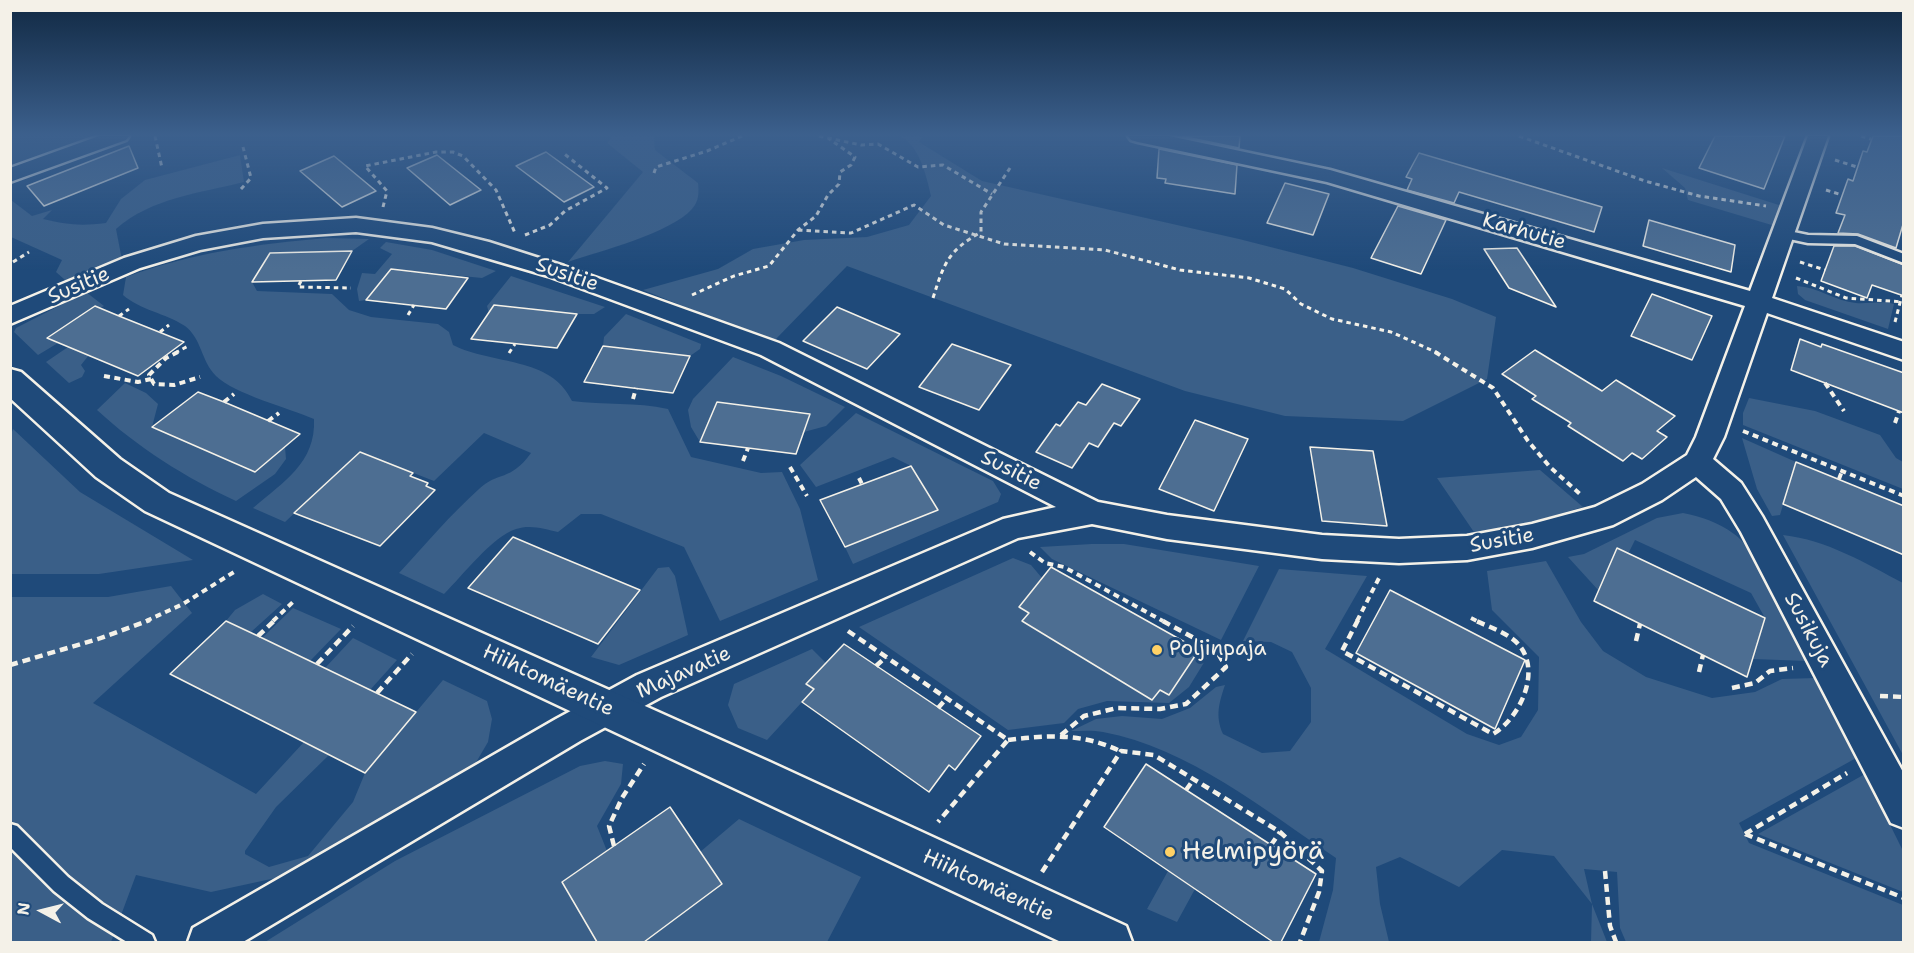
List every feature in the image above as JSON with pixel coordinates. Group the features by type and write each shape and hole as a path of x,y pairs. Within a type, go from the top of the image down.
{"street":[{"name":"Karhutie","path":"1343,180 1758,302 1904,351"},
{"name":"Susitie","path":"10,316 132,263 196,243 263,231 356,225 432,235 480,247 664,309 770,349 1092,512 1167,527 1253,540 1399,551 1478,546 1538,535 1609,513 1652,492 1697,462 1710,437 1803,180"},
{"name":"Hiihtomäentie","path":"10,380 118,475 157,502 1110,942"},
{"name":"Susikuja","path":"1697,462 1731,491 1754,528 1904,811"},
{"name":"Majavatie","path":"207,942 568,730 649,686 1013,527 1092,512"}],"lane":[{"path":"1784,234 1808,239 1857,240 1904,260"},
{"path":"10,833 61,884 95,910 145,942"}],"path":[{"path":"241,189 249,180"},
{"path":"374,226 381,214 387,191 378,180"},
{"path":"487,180 496,190 515,231 513,238 536,232 576,204 607,188 598,180"},
{"path":"664,309 734,276 769,266 798,230 816,216 839,180"},
{"path":"969,180 992,194"},
{"path":"933,298 945,261 958,245 981,232 981,212 1001,180"},
{"path":"1646,180 1699,196 1792,211"},
{"path":"1823,189 1842,195"},
{"path":"798,230 851,233 914,205 944,225 975,237 1025,248 1105,250 1180,270 1249,278 1285,289 1301,304 1332,319 1390,333 1417,343 1440,354 1492,388 1528,441 1558,477 1609,513"},
{"path":"13,262 28,252"},
{"path":"1799,262 1825,270"},
{"path":"1770,268 1841,297 1875,301 1889,297 1902,302 1902,295"},
{"path":"301,281 298,287 351,288"},
{"path":"408,315 414,305"},
{"path":"119,316 129,309"},
{"path":"160,332 169,325"},
{"path":"509,353 515,344"},
{"path":"190,345 166,358 149,375 153,384 174,385 200,377"},
{"path":"104,376 138,382 151,379"},
{"path":"1825,383 1844,411"},
{"path":"633,399 636,388"},
{"path":"224,402 234,394"},
{"path":"1895,423 1899,411"},
{"path":"268,421 279,413"},
{"path":"1737,428 1904,496"},
{"path":"743,461 748,448"},
{"path":"790,467 807,496"},
{"path":"1839,479 1842,471"},
{"path":"859,478 862,484"},
{"path":"1022,547 1045,562 1064,567 1216,651 1226,667 1186,704 1160,709 1117,708 1084,716 1061,735"},
{"path":"10,665 128,628 184,604 214,587 259,549"},
{"path":"1382,572 1342,651 1393,676 1447,710 1493,734 1499,732 1511,720 1527,687 1529,660 1519,644 1471,618"},
{"path":"258,636 295,600"},
{"path":"1149,621 1153,616"},
{"path":"1636,641 1640,624"},
{"path":"317,664 353,626"},
{"path":"844,628 1008,740 1061,735 1101,740 1120,751 1154,754 1280,832 1308,855 1322,871 1319,892 1300,942"},
{"path":"377,693 412,654"},
{"path":"1698,672 1703,655"},
{"path":"876,666 886,657"},
{"path":"1732,688 1755,683 1770,671 1800,667 1829,670"},
{"path":"1874,696 1904,697"},
{"path":"938,708 947,698"},
{"path":"1447,710 1450,704"},
{"path":"937,823 1008,740"},
{"path":"1021,902 1120,751"},
{"path":"1878,761 1843,775 1745,834 1904,898"},
{"path":"614,846 609,826 622,798 644,764"},
{"path":"1186,790 1194,779"},
{"path":"1271,845 1280,832"},
{"path":"1605,872 1610,926 1616,942"}],"shaded area":[{"path":"144,180 244,182 177,198 145,210 116,229 122,260 65,280 56,272 62,260 11,237 11,200 32,216 52,210 43,219 60,223 89,224 106,223 121,199"},
{"path":"636,180 695,180 698,183 697,200 692,209 682,218 634,240 568,262"},
{"path":"927,180 981,180 1239,239 1353,268 1452,299 1496,317 1487,379 1403,421 1285,416 1185,391 847,266 773,342 643,290 718,269 753,249 804,240 867,237 909,225 931,196"},
{"path":"1676,180 1701,180 1782,206 1775,226 1688,200 1685,188"},
{"path":"326,238 369,239 352,251 270,253 252,282 257,291 332,294 349,310 371,317 438,324 449,332 453,345 535,369 550,376 562,386 572,401 644,405 668,409 691,457 761,473 782,472 800,509 818,580 720,621 684,547 601,514 581,514 558,532 527,527 507,533 478,557 444,594 399,573 479,489 486,483 517,468 531,453 484,433 434,481 360,452 285,522 253,508 286,480 303,460 310,448 314,419 248,395 224,383 207,364 191,331 123,295 126,277 175,262 224,251"},
{"path":"386,242 432,250 496,271 482,278 391,269 366,300 359,301 357,289 362,273 375,274 392,254 380,248"},
{"path":"511,276 605,307 594,314 577,314 494,305 489,313 487,306"},
{"path":"1797,286 1848,302 1894,304 1888,329 1805,300 1798,294"},
{"path":"86,292 104,306 48,338 58,343 38,355 14,332 16,328"},
{"path":"626,314 701,344 700,349 690,356 603,346 604,337"},
{"path":"68,347 89,355 81,365 85,371 82,377 69,383 46,362"},
{"path":"733,357 781,376 845,407 826,426 804,432 810,413 717,402 700,442 691,427 688,410 693,399"},
{"path":"125,383 146,393 158,404 152,427 285,447 286,459 275,474 236,501 163,461 112,424 97,410"},
{"path":"1749,398 1815,411 1880,435 1896,458 1903,462 1903,489 1743,425 1743,413"},
{"path":"856,413 993,481 1001,494 998,502 853,564 845,547 938,509 911,466 893,457 816,487 800,465"},
{"path":"13,429 80,492 193,560 99,574 11,574 10,437"},
{"path":"1742,438 1796,462 1780,515 1772,516 1757,489"},
{"path":"1540,470 1583,507 1478,538 1437,478"},
{"path":"1683,513 1716,523 1744,543 1764,574 1807,661 1753,659 1765,618 1751,593 1635,540 1628,554 1599,591 1568,557 1584,554 1657,518"},
{"path":"1783,535 1830,547 1903,583 1903,755"},
{"path":"1124,544 1259,566 1221,640 1052,559 1040,547"},
{"path":"1013,558 1031,565 1042,578 1019,607 1029,613 1022,621 1152,700 1160,690 1169,695 1199,650 1208,656 1189,687 1169,703 1107,701 1078,709 1064,723 1008,730 859,627"},
{"path":"1546,561 1581,622 1603,651 1646,677 1712,698 1755,692 1782,679 1816,678 1858,757 1739,823 1749,843 1903,905 1903,942 1626,942 1620,928 1617,872 1584,869 1592,904 1554,856 1502,850 1459,887 1400,857 1376,867 1380,904 1389,942 1319,942 1333,890 1336,858 1253,801 1196,766 1135,740 1103,732 1071,731 1096,719 1122,716 1162,719 1190,708 1216,687 1225,685 1219,710 1219,721 1223,734 1262,753 1290,751 1311,722 1311,688 1292,652 1271,642 1243,641 1279,569 1367,576 1325,649 1467,734 1499,745 1521,737 1538,710 1539,657 1492,610 1487,571"},
{"path":"669,567 675,576 688,635 619,665 591,657 658,568"},
{"path":"171,586 192,613 93,703 256,794 304,742 329,755 276,807 245,851 245,854 269,867 308,856 353,802 365,773 443,680 487,701 492,719 488,742 468,776 285,876 211,892 136,875 111,942 11,942 11,597 108,597"},
{"path":"263,594 282,604 251,632 226,621 235,610"},
{"path":"293,608 341,629 310,661 262,638"},
{"path":"353,638 397,660 370,690 325,668"},
{"path":"812,649 826,663 806,684 814,689 767,740 738,728 728,705 734,684"},
{"path":"605,761 623,764 621,784 597,826 607,851 562,882 597,942 265,942 395,861 580,766"},
{"path":"1865,774 1903,851 1903,892 1758,834"},
{"path":"739,819 861,877 827,942 644,942 722,884 700,852"},
{"path":"1168,871 1195,889 1177,922 1147,909"},
{"path":"1592,904 1607,942 1591,942"}],"building":[{"path":"41,180 107,180 44,206 27,186"},
{"path":"311,180 363,180 376,191 342,207"},
{"path":"421,180 469,180 481,190 450,205"},
{"path":"535,180 585,180 594,187 564,202"},
{"path":"1166,180 1236,180 1235,194 1165,183"},
{"path":"1411,180 1512,180 1602,207 1594,232 1459,192 1454,203 1407,190"},
{"path":"1738,180 1767,180 1764,189"},
{"path":"1847,180 1904,180 1904,221 1896,248 1858,234 1838,233 1845,215 1836,213"},
{"path":"1285,183 1329,194 1313,235 1267,223"},
{"path":"1398,206 1446,220 1421,274 1371,258"},
{"path":"1649,220 1735,245 1731,272 1643,246"},
{"path":"1834,246 1855,246 1904,265 1904,296 1872,285 1867,298 1821,281"},
{"path":"1517,248 1556,307 1509,288 1484,249"},
{"path":"352,251 336,280 252,282 270,253"},
{"path":"391,269 468,278 446,309 366,300"},
{"path":"1652,294 1712,316 1692,360 1631,336"},
{"path":"494,305 577,314 557,348 471,339"},
{"path":"95,306 184,342 138,376 47,338"},
{"path":"837,307 900,334 867,369 803,341"},
{"path":"1800,339 1821,347 1822,344 1904,373 1904,413 1791,370"},
{"path":"952,344 1011,365 979,410 919,387"},
{"path":"603,346 690,356 673,393 584,382"},
{"path":"1535,350 1602,391 1616,380 1675,416 1657,431 1667,437 1642,459 1632,453 1623,461 1568,426 1571,423 1532,399 1536,396 1502,374"},
{"path":"1102,384 1140,399 1121,426 1114,423 1098,447 1089,443 1072,468 1036,452 1056,424 1060,426 1078,402 1086,405"},
{"path":"198,392 300,434 255,472 152,427"},
{"path":"717,402 810,414 796,454 700,442"},
{"path":"1195,420 1248,439 1214,511 1159,489"},
{"path":"1310,447 1373,451 1387,526 1322,521"},
{"path":"360,452 413,473 410,476 428,483 426,486 435,490 380,546 294,513"},
{"path":"1796,462 1904,506 1904,555 1783,504"},
{"path":"911,466 938,510 845,547 820,500"},
{"path":"513,537 640,590 598,644 468,588"},
{"path":"1617,548 1765,618 1747,677 1594,601"},
{"path":"1051,567 1199,650 1169,695 1160,690 1152,700 1022,621 1029,613 1019,607"},
{"path":"1390,590 1525,660 1495,729 1356,653"},
{"path":"226,621 416,712 365,773 170,674"},
{"path":"844,644 981,736 955,770 949,765 929,792 802,702 814,689 806,684"},
{"path":"1146,764 1316,874 1281,942 1273,942 1104,827"},
{"path":"670,807 722,884 644,942 597,942 562,882"}],"place":[{"name":"Poljinpaja","path":"1157,650"},
{"name":"Helmipyörä","path":"1170,852"}]}
